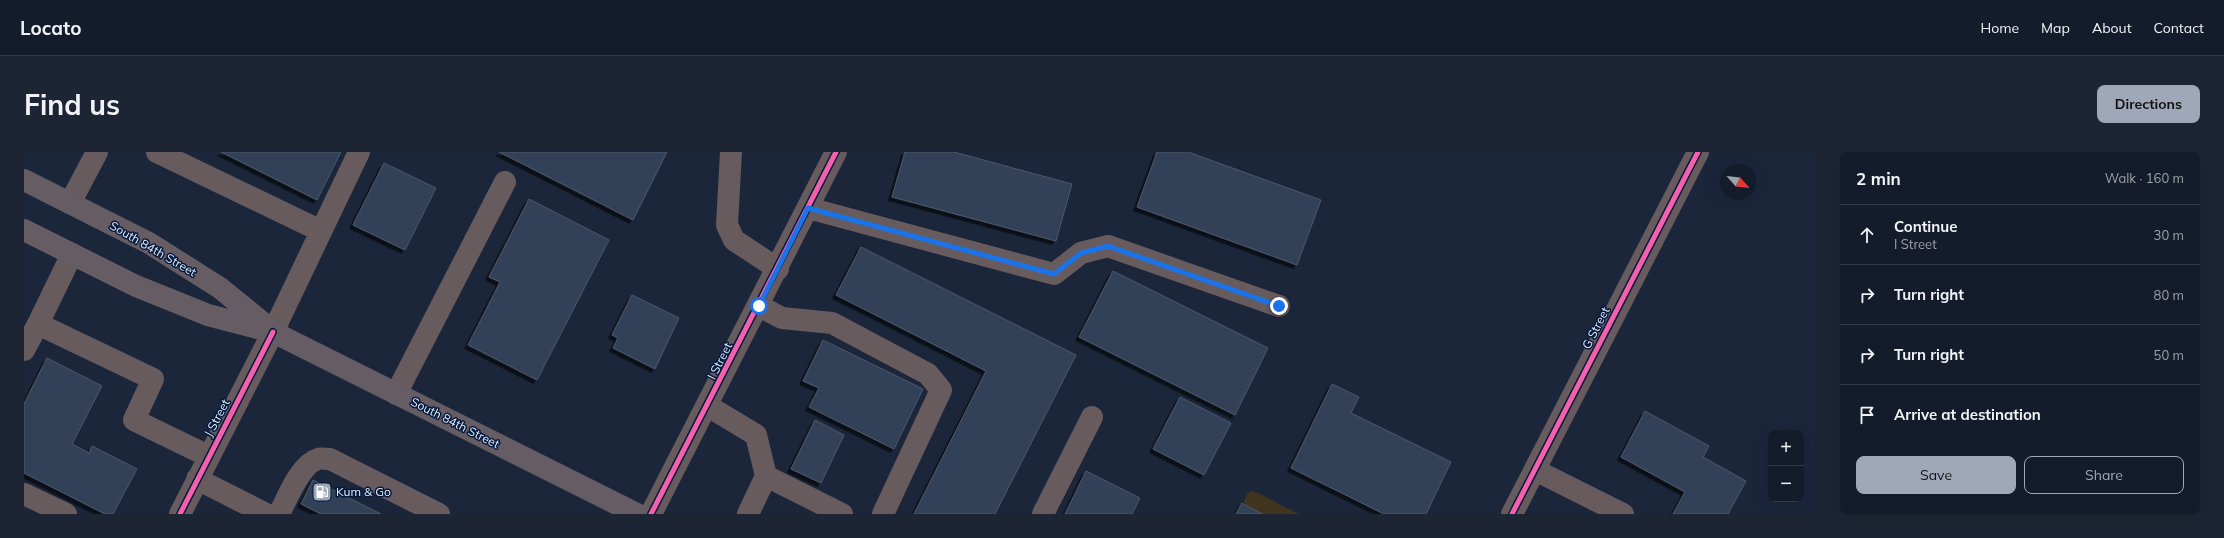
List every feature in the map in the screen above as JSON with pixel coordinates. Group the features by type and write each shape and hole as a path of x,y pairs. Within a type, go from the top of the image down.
{"main road":[{"name":"South 84th Street","path":"24,180 149,243 220,288 273,332"},
{"name":"South 84th Street","path":"24,230 136,286 208,315 273,332 396,394 614,509 637,514"}],"street":[{"path":"70,203 97,152"},
{"path":"157,152 321,231"},
{"name":"J Street","path":"180,514 208,456 273,332 359,152"},
{"path":"731,152 727,225 734,240 778,269"},
{"name":"I Street","path":"652,514 778,269 836,152"},
{"name":"G Street","path":"1512,514 1698,152"},
{"path":"396,394 505,182"},
{"path":"808,208 1054,274 1081,253 1108,246 1279,306"},
{"path":"24,350 72,254"},
{"path":"759,306 782,318 832,323 928,374 941,390 883,514"},
{"path":"38,324 153,379 134,420 208,456"},
{"path":"708,406 756,435 766,476 748,514"},
{"path":"1043,514 1092,417"},
{"path":"279,514 298,477 308,465 318,459 330,459 439,514"},
{"path":"1535,470 1623,514"},
{"path":"766,476 842,514"},
{"path":"197,479 266,514"},
{"path":"24,494 66,514"}],"shaded area":[{"path":"1251,491 1258,493 1299,514 1263,514 1243,504 1247,493"}],"building":[{"path":"221,152 341,152 317,200"},
{"path":"499,152 667,152 633,220"},
{"path":"905,152 954,152 1072,184 1056,241 892,197"},
{"path":"1157,152 1188,152 1321,200 1297,265 1137,207"},
{"path":"384,163 436,188 405,250 353,225"},
{"path":"529,199 609,240 537,380 468,345 500,282 489,277"},
{"path":"861,247 1076,355 995,514 914,514 986,371 836,295"},
{"path":"1113,271 1268,348 1235,415 1079,337"},
{"path":"632,295 679,318 655,369 613,348 618,338 612,335"},
{"path":"823,340 923,389 894,449 809,407 819,388 803,381"},
{"path":"47,358 102,386 72,444 89,453 92,446 137,469 113,514 105,514 24,473 24,404"},
{"path":"1332,384 1359,397 1351,413 1451,462 1426,514 1384,514 1291,468"},
{"path":"1180,397 1231,423 1204,475 1153,449"},
{"path":"1645,411 1709,446 1703,457 1746,481 1728,514 1673,514 1685,492 1621,457"},
{"path":"815,420 844,435 821,483 791,469"},
{"path":"1086,471 1140,498 1132,514 1065,514"},
{"name":"Kum & Go","path":"313,480 381,514 321,514 301,504"},
{"path":"1242,503 1243,504 1263,514 1236,514"}],"cycle path":[{"path":"651,514 836,152"},
{"path":"1512,514 1698,152"},
{"path":"180,514 273,332"}],"place":[{"name":"Kum & Go","path":"322,492"}],"route":[{"path":"759,306 808,208 1054,274 1081,253 1108,246 1279,306"}]}
